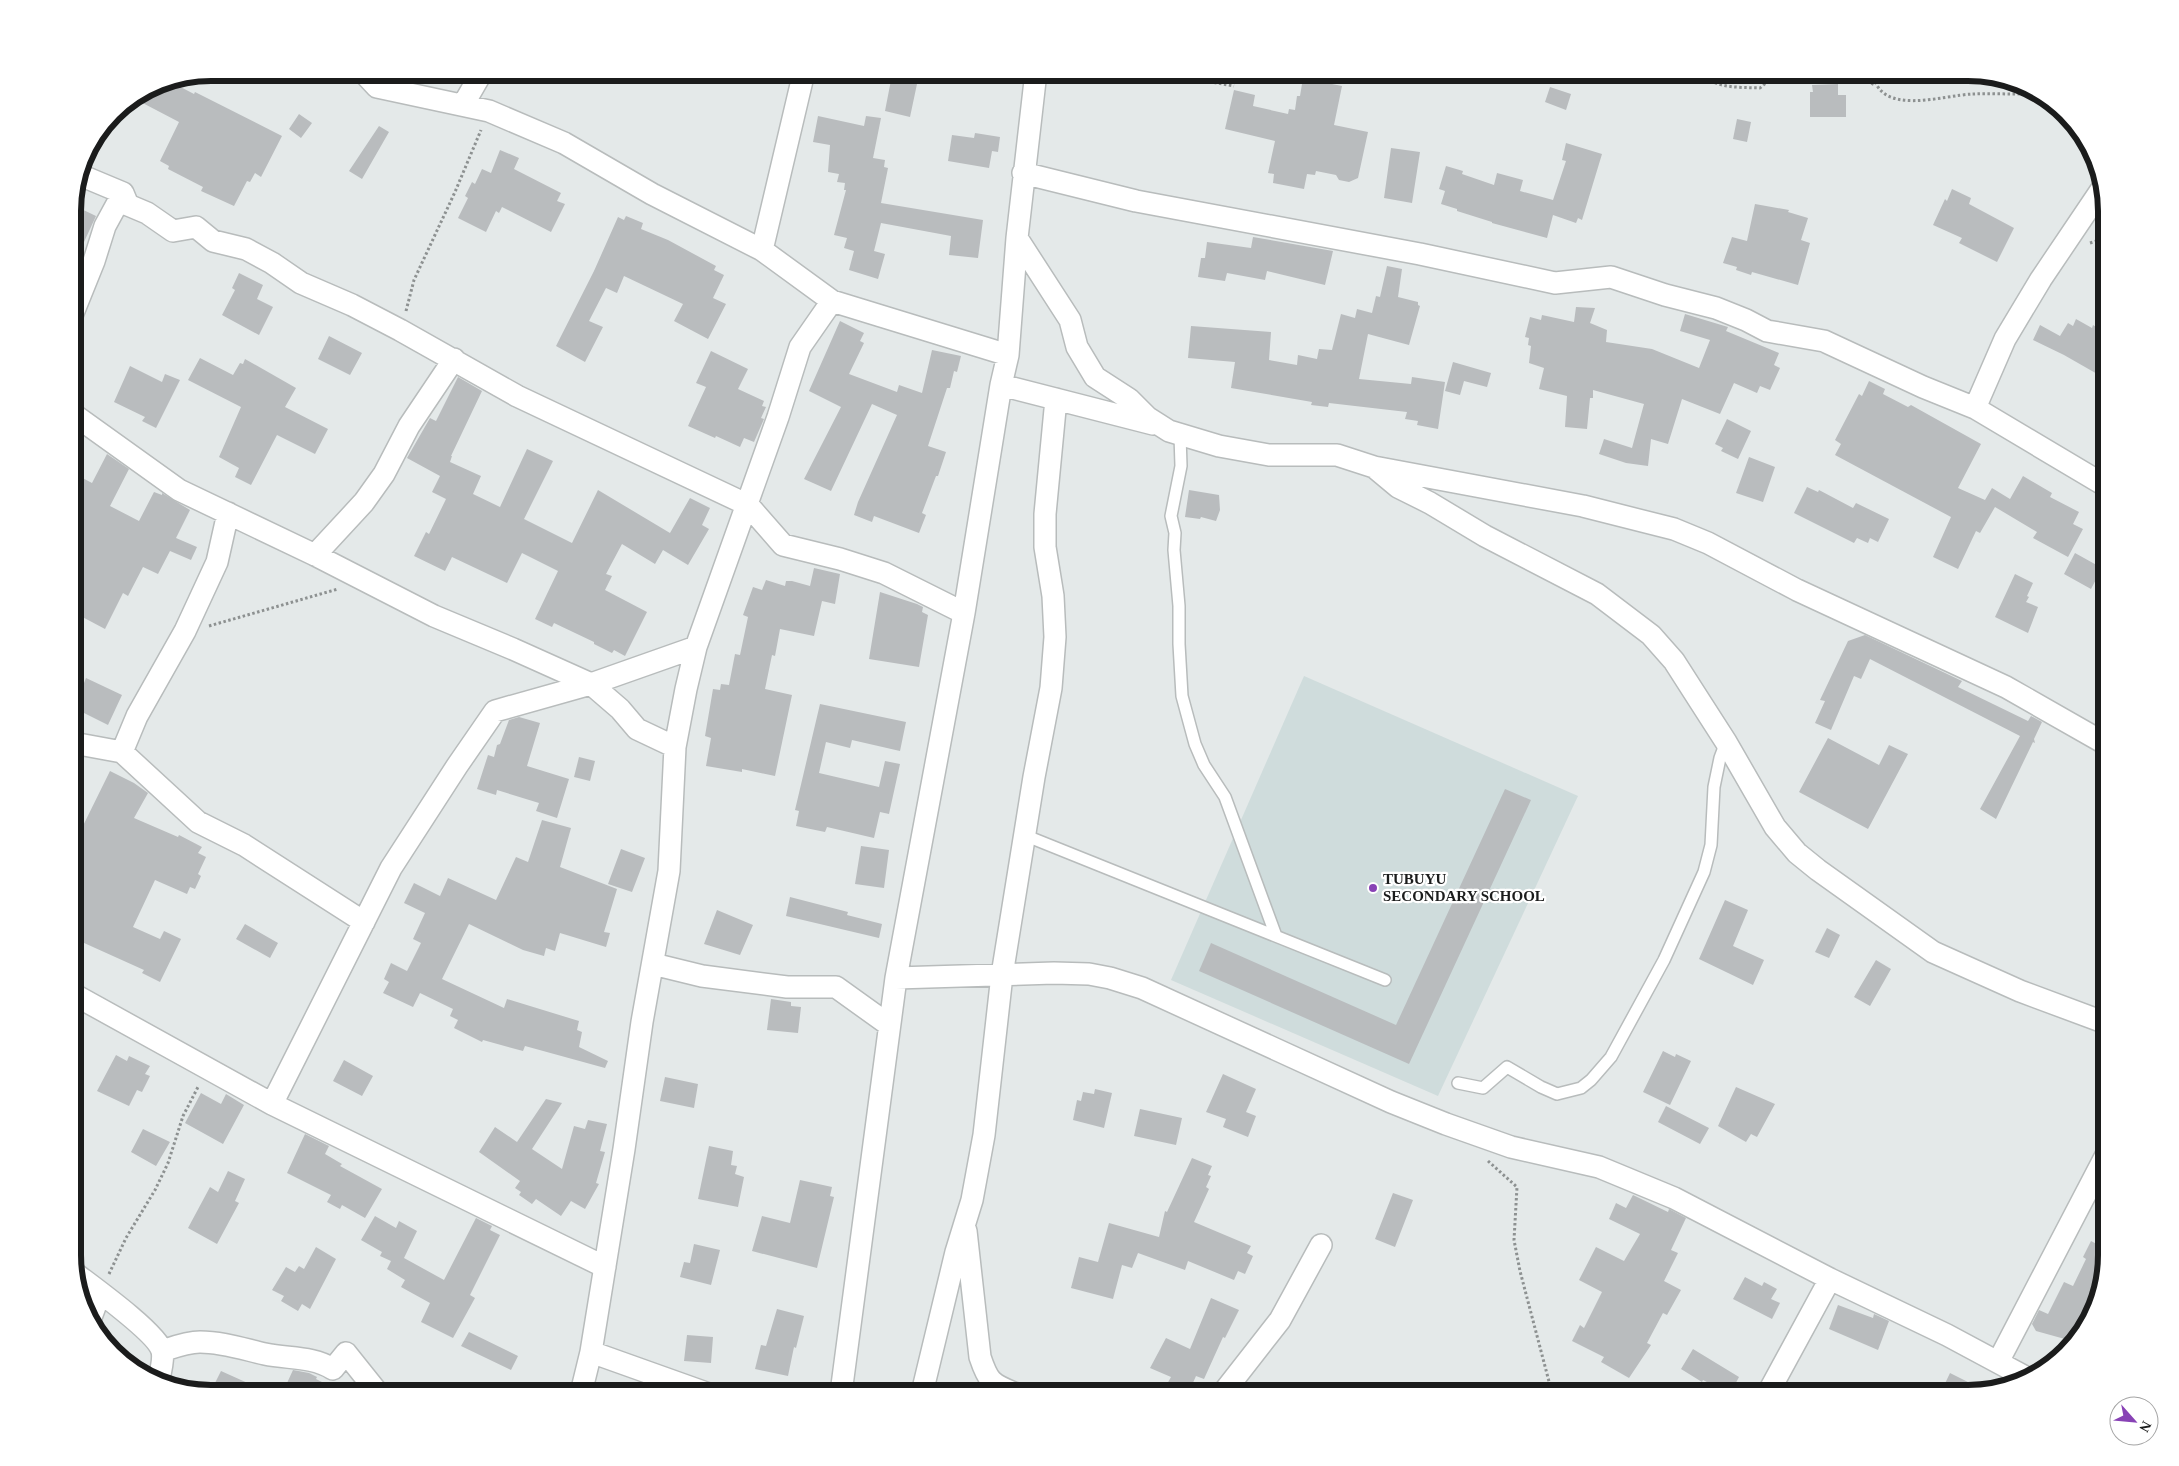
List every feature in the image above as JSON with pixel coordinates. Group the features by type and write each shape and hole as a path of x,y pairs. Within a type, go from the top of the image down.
{"street":[{"path":"371,81 377,87 489,111 564,143 652,194 762,250 832,301 1008,355"},
{"path":"463,105 477,81"},
{"path":"762,250 802,81"},
{"path":"843,1385 896,978 964,613 1001,385 1008,355 1016,238 1035,81"},
{"path":"1023,173 1136,201 1420,254 1555,284 1611,277 1665,295 1716,308 1767,331 1824,341 1923,387 1975,408 2098,481"},
{"path":"86,178 123,193 128,205 147,213 173,231 196,227 213,241 246,249 272,263 301,283 352,305 400,330 516,396 748,505 784,545 840,559 884,573 964,613"},
{"path":"82,291 105,226 123,193"},
{"path":"1975,408 2005,339 2041,279 2097,197"},
{"path":"1016,238 1070,320 1077,347 1095,377 1129,398 1159,426"},
{"path":"583,1385 591,1352 668,871 675,747 696,647 748,505 800,347 832,301"},
{"path":"315,555 364,502 384,474 409,426 454,359"},
{"path":"1001,385 1159,426 1180,435 1219,446 1269,455 1337,455 1374,467 1574,504 1638,518 1674,529 1708,543 1797,590 2006,686 2098,739"},
{"path":"924,1385 972,1200 984,1135 1002,975 1024,835 1052,688 1055,637 1053,596 1046,546 1045,514 1056,399"},
{"path":"82,420 179,490 315,555 434,616 591,684 620,710 637,729 675,747"},
{"path":"1374,467 1398,487 1430,503 1485,536 1597,594 1651,635 1674,661 1726,742 1775,827 1797,852 1840,886 1933,952 2020,991 2098,1021"},
{"path":"122,752 137,716 185,631 217,562 228,513"},
{"path":"272,1104 390,868 456,766 496,710 591,684 696,647"},
{"path":"82,745 122,752 198,822 252,850 364,922"},
{"path":"652,964 702,976 787,987 836,987 889,1025"},
{"path":"896,978 1089,974 1142,988 1391,1102 1446,1124 1511,1147 1585,1163 1643,1184 1674,1198 1830,1279 1947,1335 2019,1374"},
{"path":"82,999 272,1104 605,1267"},
{"path":"1998,1362 2098,1170"},
{"path":"965,1222 972,1271 980,1357 985,1371 994,1385"},
{"path":"1230,1385 1280,1320 1321,1245"},
{"path":"1773,1385 1830,1279"},
{"path":"84,1280 150,1335 162,1351 160,1373"},
{"path":"94,1309 100,1293"},
{"path":"162,1351 185,1344 200,1342 236,1346 278,1356 314,1360 333,1368 346,1352 371,1385"},
{"path":"591,1352 681,1385"}],"lane":[{"path":"1180,435 1181,466 1171,516 1175,533 1174,550 1179,606 1182,696 1195,744 1204,766 1225,797 1276,936"},
{"path":"1458,1084 1483,1088 1507,1067 1556,1094 1569,1092 1581,1088 1591,1080 1611,1057 1664,960 1704,872 1711,845 1714,787 1720,758 1726,742"},
{"path":"1024,835 1385,980"}],"path":[{"path":"1206,81 1234,86"},
{"path":"1710,81 1726,87 1760,88 1768,81"},
{"path":"1867,81 1886,95 1909,101 1970,94 2021,93"},
{"path":"1874,81 1875,85"},
{"path":"400,330 414,280 455,192 489,111"},
{"path":"185,631 203,628 365,582"},
{"path":"100,1293 126,1238 155,1190 168,1163 183,1116 195,1090 208,1077 217,1074"},
{"path":"1482,1156 1517,1187 1514,1240 1520,1271 1550,1385"}],"shaded area":[{"name":"TUBUYU SECONDARY SCHOOL","path":"1304,676 1578,796 1438,1096 1171,980"}],"building":[{"path":"891,81 917,84 910,117 885,111"},
{"path":"1302,81 1332,81 1332,84 1342,86 1334,125 1368,132 1358,178 1349,182 1339,180 1336,175 1316,171 1315,175 1307,174 1304,189 1273,183 1274,174 1268,173 1275,141 1225,129 1234,90 1255,95 1253,106 1288,114 1289,109 1295,110 1297,96 1300,96"},
{"path":"1838,84 1838,95 1846,95 1846,117 1810,117 1810,92 1813,92 1812,85"},
{"path":"178,86 194,94 195,92 282,136 261,177 255,173 250,182 247,181 234,206 201,191 203,187 168,169 169,166 160,161 179,122 141,102 162,91"},
{"path":"1550,87 1571,94 1566,110 1545,102"},
{"path":"299,114 312,123 301,138 289,129"},
{"path":"818,116 864,126 866,116 881,118 873,158 885,160 884,167 888,168 881,203 983,220 978,258 949,255 951,236 881,223 874,251 885,254 878,279 849,270 854,251 844,248 847,238 834,235 846,190 844,190 845,183 837,182 839,174 828,172 830,145 813,142"},
{"path":"1737,119 1751,122 1747,142 1733,139"},
{"path":"379,126 389,132 362,179 349,171"},
{"path":"975,133 1000,137 998,152 992,151 989,168 948,161 952,135 974,138"},
{"path":"1566,143 1602,154 1582,220 1578,218 1576,223 1553,215 1547,238 1492,223 1441,204 1445,191 1439,189 1446,166 1463,171 1462,174 1494,185 1497,173 1523,180 1520,191 1553,200 1566,161 1562,160"},
{"path":"1391,148 1420,152 1412,203 1384,198"},
{"path":"500,150 519,158 514,169 561,193 557,201 565,204 551,232 502,207 499,213 496,211 486,232 458,218 468,198 465,196 472,182 475,184 482,169 491,173"},
{"path":"1952,189 1971,198 1969,204 2014,228 1997,262 1959,243 1962,238 1933,225 1945,199 1947,201"},
{"path":"1755,204 1789,210 1788,212 1808,218 1801,240 1810,243 1798,285 1752,272 1751,275 1736,270 1737,267 1723,263 1732,237 1747,241"},
{"path":"82,209 96,216 84,242 82,241"},
{"path":"626,216 643,223 641,229 668,240 716,266 714,270 724,275 713,298 726,304 708,339 674,321 683,304 624,276 617,293 606,288 589,321 603,327 585,362 556,346 594,271 618,217 624,220"},
{"path":"1253,237 1333,251 1325,285 1267,271 1265,280 1227,273 1225,281 1198,277 1201,258 1205,258 1207,242 1251,248"},
{"path":"1387,266 1402,269 1398,297 1418,302 1420,306 1409,345 1368,334 1359,379 1411,384 1412,377 1445,382 1438,429 1417,425 1418,421 1405,419 1407,412 1329,403 1328,407 1311,405 1312,402 1231,388 1235,362 1188,358 1191,326 1271,332 1269,360 1297,365 1298,355 1317,359 1319,349 1332,350 1341,314 1355,318 1357,309 1372,313 1376,296 1380,297"},
{"path":"239,273 263,285 257,299 273,307 259,335 222,315 235,290 232,288"},
{"path":"1576,307 1595,308 1590,323 1607,330 1606,342 1652,349 1699,368 1710,340 1680,331 1685,314 1728,327 1726,331 1779,353 1774,365 1780,368 1770,390 1760,386 1757,393 1734,383 1720,414 1682,399 1668,444 1651,439 1648,466 1626,463 1599,454 1604,439 1632,448 1644,404 1593,390 1593,398 1590,398 1587,429 1565,427 1567,396 1539,389 1544,368 1529,363 1531,346 1528,345 1529,338 1525,337 1530,317 1541,320 1542,315 1574,322"},
{"path":"2076,319 2092,328 2093,325 2098,328 2098,374 2033,340 2040,325 2060,336 2068,323 2073,326"},
{"path":"840,321 864,333 860,341 864,343 849,374 897,392 899,385 922,393 932,350 961,356 957,372 954,371 950,388 947,388 928,446 946,452 922,513 926,515 919,533 874,516 872,522 854,515 897,415 872,404 831,491 804,479 841,407 809,391"},
{"path":"329,336 362,353 350,375 318,359"},
{"path":"711,351 748,369 738,389 764,401 762,406 766,407 761,418 764,419 754,442 744,438 740,447 688,426 706,387 696,383"},
{"path":"200,358 233,375 240,363 243,364 245,359 296,388 285,407 328,429 315,454 277,435 251,485 235,477 239,468 219,457 241,407 188,380"},
{"path":"1453,362 1491,373 1487,387 1464,381 1460,395 1445,391"},
{"path":"130,366 162,382 165,374 180,380 156,428 142,421 145,417 114,402"},
{"path":"458,377 482,391 451,456 450,462 481,476 473,494 500,507 527,449 553,461 524,519 572,543 598,490 670,533 690,498 710,508 702,525 709,529 688,565 663,550 655,564 622,544 606,574 612,576 605,590 647,612 625,656 614,650 612,653 594,644 594,642 554,623 552,627 535,619 558,571 522,553 507,583 452,557 445,571 414,556 426,532 429,534 446,499 432,492 440,476 407,458 430,418 436,421"},
{"path":"1869,381 1885,389 1883,394 1908,407 1911,405 1981,444 1958,488 1985,500 1992,488 2010,499 2023,476 2052,493 2050,497 2079,512 2073,524 2083,529 2068,557 2033,538 2037,532 1995,507 1980,533 1976,531 1958,569 1933,557 1951,517 1835,455 1841,444 1835,440 1859,394 1862,396"},
{"path":"1727,419 1751,431 1738,459 1721,451 1723,448 1715,444"},
{"path":"107,454 129,469 110,506 139,521 154,492 162,495 162,493 190,510 176,538 197,547 191,560 170,551 158,574 143,567 128,596 123,593 105,629 82,617 82,581 84,577 82,576 82,478 92,483"},
{"path":"1749,457 1775,467 1763,502 1736,493"},
{"path":"1807,487 1818,492 1819,490 1853,508 1856,503 1889,519 1878,542 1870,538 1868,543 1857,538 1854,543 1794,513"},
{"path":"1189,490 1219,495 1220,510 1216,521 1201,517 1200,519 1185,517"},
{"path":"2075,553 2098,566 2098,576 2091,589 2064,574"},
{"path":"814,568 840,574 835,604 822,601 814,636 780,629 775,656 772,655 765,689 792,695 775,776 742,769 742,772 706,766 711,738 705,736 713,689 720,690 721,684 729,685 735,654 740,655 748,617 743,615 753,587 762,590 766,580 785,586 786,581 792,581 810,586"},
{"path":"2015,574 2033,583 2026,602 2038,607 2028,633 1995,617"},
{"path":"880,592 917,604 923,607 922,612 928,615 919,667 869,659"},
{"path":"1865,635 1962,681 1958,687 2028,721 2031,716 2042,722 2034,739 2035,743 2033,742 1996,819 1980,809 2020,736 1870,659 1861,679 1854,676 1831,730 1815,723 1825,701 1820,700 1848,641"},
{"path":"86,678 122,695 108,725 82,712 82,688"},
{"path":"820,704 906,722 900,751 852,740 850,748 826,742 819,773 879,787 885,761 900,764 889,814 880,812 874,838 827,827 825,832 796,826 799,811 795,810"},
{"path":"519,717 540,723 527,766 569,779 557,818 536,811 539,803 497,790 496,795 477,789 488,755 494,757 497,745 500,744 509,720"},
{"path":"1828,738 1879,765 1889,745 1908,754 1868,829 1799,792"},
{"path":"579,757 595,761 590,781 574,777"},
{"path":"110,771 134,783 148,793 134,818 178,837 179,835 202,847 198,853 206,857 198,874 201,876 195,889 190,887 187,894 155,880 133,927 160,939 164,931 181,939 160,982 142,973 144,970 82,942 82,828"},
{"path":"1505,789 1531,800 1409,1064 1199,971 1211,943 1396,1025"},
{"path":"542,820 571,828 560,867 617,889 604,932 610,933 606,947 560,933 555,951 546,948 544,956 523,950 469,924 442,979 504,1008 507,999 579,1021 577,1030 582,1032 579,1047 608,1061 605,1068 525,1046 523,1051 483,1040 482,1042 454,1028 458,1020 450,1016 453,1009 420,993 413,1007 383,993 389,982 384,979 391,963 407,971 421,943 413,939 425,913 404,903 414,883 440,896 448,878 496,900 516,857 528,862"},
{"path":"861,846 889,850 884,888 855,884"},
{"path":"621,849 645,858 632,892 608,884"},
{"path":"790,897 848,912 847,915 882,924 879,938 786,916"},
{"path":"1725,900 1748,910 1733,946 1764,960 1753,985 1699,959"},
{"path":"717,910 753,925 740,955 704,944"},
{"path":"245,924 278,943 270,958 236,939"},
{"path":"1827,928 1840,935 1829,958 1815,952"},
{"path":"1876,960 1891,969 1870,1006 1854,997"},
{"path":"771,999 791,1002 791,1006 801,1007 798,1033 767,1030"},
{"path":"1663,1051 1675,1057 1676,1054 1691,1061 1670,1105 1643,1092"},
{"path":"116,1055 127,1061 129,1056 150,1066 145,1074 150,1076 142,1092 137,1090 129,1106 97,1091"},
{"path":"344,1060 373,1076 362,1096 333,1081"},
{"path":"1223,1074 1256,1089 1246,1112 1256,1116 1248,1137 1223,1127 1226,1119 1206,1112"},
{"path":"665,1077 698,1084 694,1108 660,1101"},
{"path":"1736,1087 1775,1104 1757,1137 1751,1134 1746,1142 1718,1126"},
{"path":"1095,1089 1112,1093 1104,1128 1073,1120 1077,1100 1081,1101 1083,1092 1094,1094"},
{"path":"201,1093 221,1104 226,1094 244,1105 223,1144 185,1123"},
{"path":"546,1099 562,1103 532,1149 562,1169 574,1126 585,1129 588,1120 607,1124 600,1151 605,1152 596,1183 599,1184 585,1209 571,1201 561,1216 536,1199 532,1204 519,1195 521,1192 515,1188 520,1181 479,1152 495,1127 517,1142"},
{"path":"1666,1106 1709,1128 1700,1144 1658,1122"},
{"path":"1140,1109 1182,1118 1176,1145 1134,1136"},
{"path":"143,1129 170,1142 156,1166 131,1152"},
{"path":"305,1134 329,1146 325,1154 342,1164 340,1166 382,1189 365,1218 342,1205 340,1209 327,1202 331,1195 287,1173"},
{"path":"709,1146 733,1151 731,1165 737,1166 735,1174 744,1177 738,1207 698,1199"},
{"path":"1192,1158 1212,1166 1208,1175 1211,1176 1206,1187 1209,1189 1194,1222 1251,1246 1247,1253 1253,1256 1245,1274 1238,1271 1234,1280 1188,1261 1185,1270 1138,1253 1132,1268 1122,1265 1113,1299 1071,1288 1079,1257 1098,1262 1109,1223 1159,1237 1165,1211 1167,1212"},
{"path":"228,1171 245,1179 235,1201 239,1203 217,1244 188,1228 210,1187 218,1192"},
{"path":"800,1180 832,1187 830,1196 834,1197 817,1268 752,1251 762,1216 790,1223"},
{"path":"1393,1193 1413,1200 1395,1247 1375,1239"},
{"path":"1633,1195 1668,1212 1669,1209 1686,1218 1671,1250 1678,1253 1664,1281 1681,1290 1667,1315 1663,1313 1647,1343 1651,1345 1629,1378 1601,1362 1604,1357 1572,1341 1580,1325 1584,1328 1602,1292 1579,1280 1596,1247 1624,1261 1640,1234 1609,1219 1616,1203 1626,1208"},
{"path":"375,1216 396,1228 399,1221 417,1231 404,1258 444,1280 476,1218 492,1226 490,1230 500,1235 470,1295 475,1298 453,1338 421,1322 430,1303 401,1287 405,1280 387,1269 391,1261 380,1256 382,1252 361,1240"},
{"path":"2091,1241 2098,1245 2097,1271 2091,1296 2076,1327 2066,1339 2036,1331 2032,1324 2039,1310 2048,1314 2064,1282 2073,1286 2086,1259 2083,1257"},
{"path":"694,1244 720,1250 711,1285 680,1277 684,1262 690,1263"},
{"path":"316,1247 336,1259 310,1309 302,1304 298,1311 281,1301 284,1296 272,1290 286,1267 295,1272 299,1266 304,1269"},
{"path":"1745,1277 1762,1286 1764,1282 1777,1289 1771,1299 1780,1303 1772,1319 1733,1299"},
{"path":"1211,1298 1239,1310 1225,1338 1223,1337 1204,1379 1196,1376 1192,1385 1167,1385 1171,1377 1150,1368 1166,1338 1190,1349"},
{"path":"1838,1305 1873,1318 1874,1314 1889,1321 1878,1350 1829,1329"},
{"path":"777,1309 804,1316 796,1348 794,1347 788,1376 755,1369 761,1345 766,1346"},
{"path":"469,1332 518,1356 511,1370 461,1346"},
{"path":"687,1335 713,1337 711,1363 684,1361"},
{"path":"1693,1349 1739,1377 1735,1385 1713,1385 1703,1380 1702,1382 1681,1369"},
{"path":"293,1370 309,1373 328,1385 286,1385"},
{"path":"221,1371 252,1385 214,1385"},
{"path":"1950,1373 1968,1382 1967,1385 1944,1385"}],"place":[{"name":"TUBUYU SECONDARY SCHOOL","path":"1373,888"}]}
